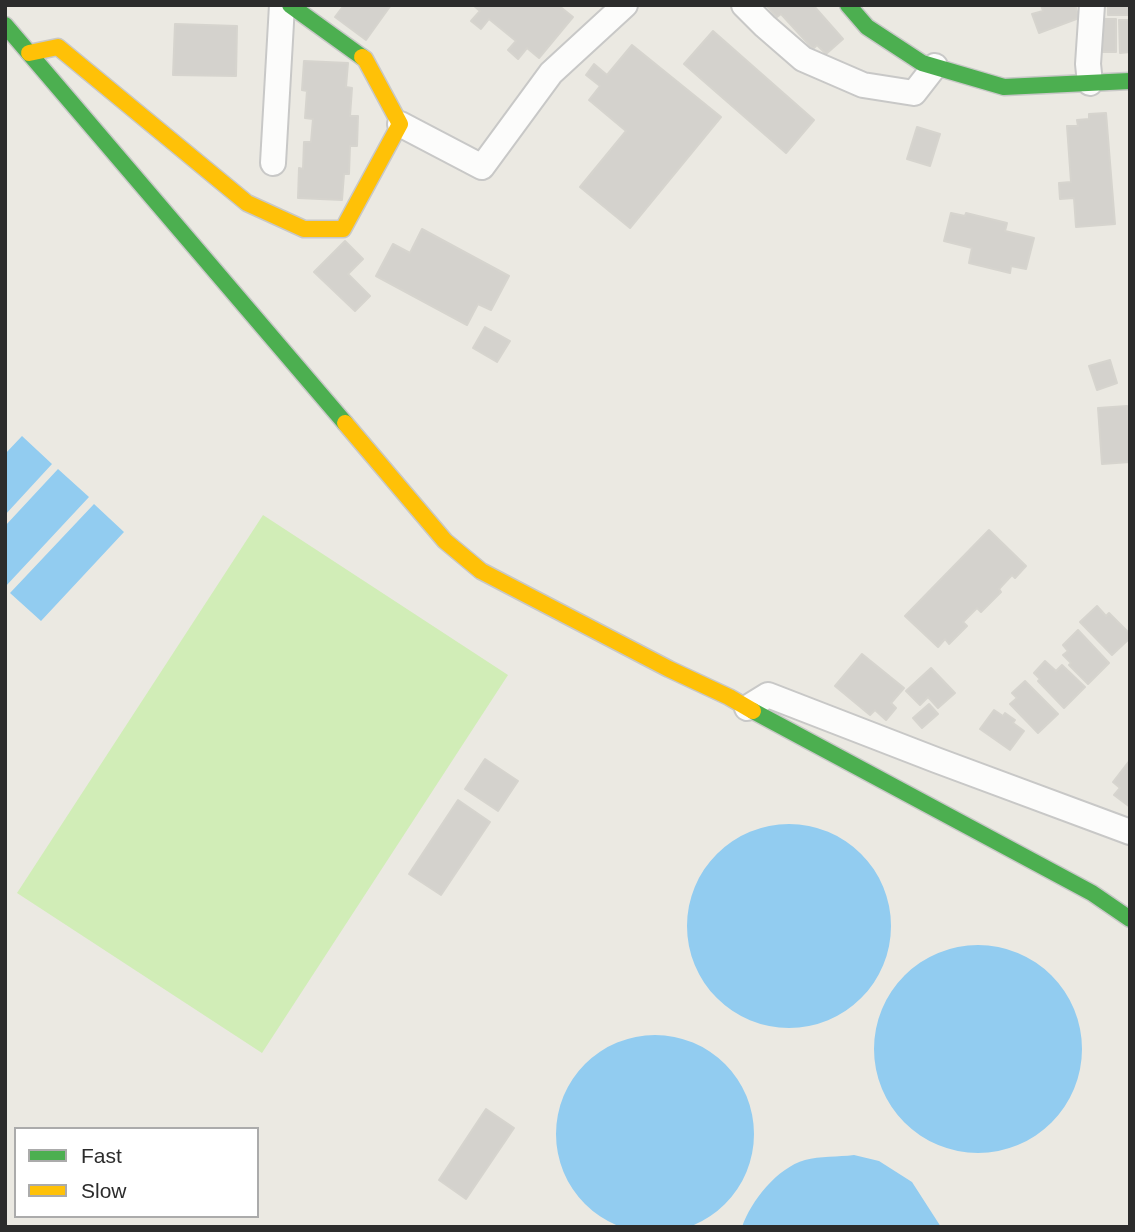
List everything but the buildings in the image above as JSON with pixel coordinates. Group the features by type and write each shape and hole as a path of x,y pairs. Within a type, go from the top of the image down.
{"street":[{"path":"273,163 282,5"},
{"path":"290,5 365,59 400,124 482,167 551,73 625,5"},
{"path":"744,5 803,59 863,85 914,93 935,66"},
{"path":"848,5 867,27 922,63 1004,87 1130,81"},
{"path":"1090,83 1088,65 1092,5"},
{"path":"5,25 445,541 481,571 669,669 729,697 1092,893 1130,919"},
{"path":"29,53 58,47 247,203 304,229 342,229 400,124"},
{"path":"747,708 768,695 1130,832"}],"green space":[{"path":"263,515 508,675 262,1053 17,893"}],"water":[{"path":"22,436 52,464 5,515 5,454"},
{"path":"58,469 89,497 5,587 5,526"},
{"path":"94,504 124,532 41,621 10,593"},
{"path":"789,824 828,832 861,854 883,887 891,926 883,965 861,998 828,1020 789,1028 750,1020 717,998 695,965 687,926 695,887 717,854 750,832"},
{"path":"978,945 1018,953 1036,962 1052,975 1065,991 1074,1009 1082,1049 1074,1089 1065,1107 1052,1123 1036,1136 1018,1145 978,1153 938,1145 920,1136 904,1123 891,1107 882,1089 874,1049 882,1009 891,991 904,975 920,962 938,953"},
{"path":"655,1035 693,1043 725,1064 746,1096 754,1134 746,1172 725,1204 693,1225 655,1233 617,1225 585,1204 564,1172 556,1134 564,1096 585,1064 617,1043"},
{"path":"854,1155 879,1161 912,1182 941,1227 742,1227 759,1196 785,1170 805,1160"}],"traffic: fast":[{"path":"290,5 362,57"},
{"path":"848,5 867,27 922,63 1004,87 1130,81"},
{"path":"5,25 345,423"},
{"path":"753,711 1092,893 1130,919"}],"traffic: slow":[{"path":"29,53 58,47 247,203 304,229 343,229 400,124 362,57"},
{"path":"345,423 445,541 481,571 753,711"}]}
